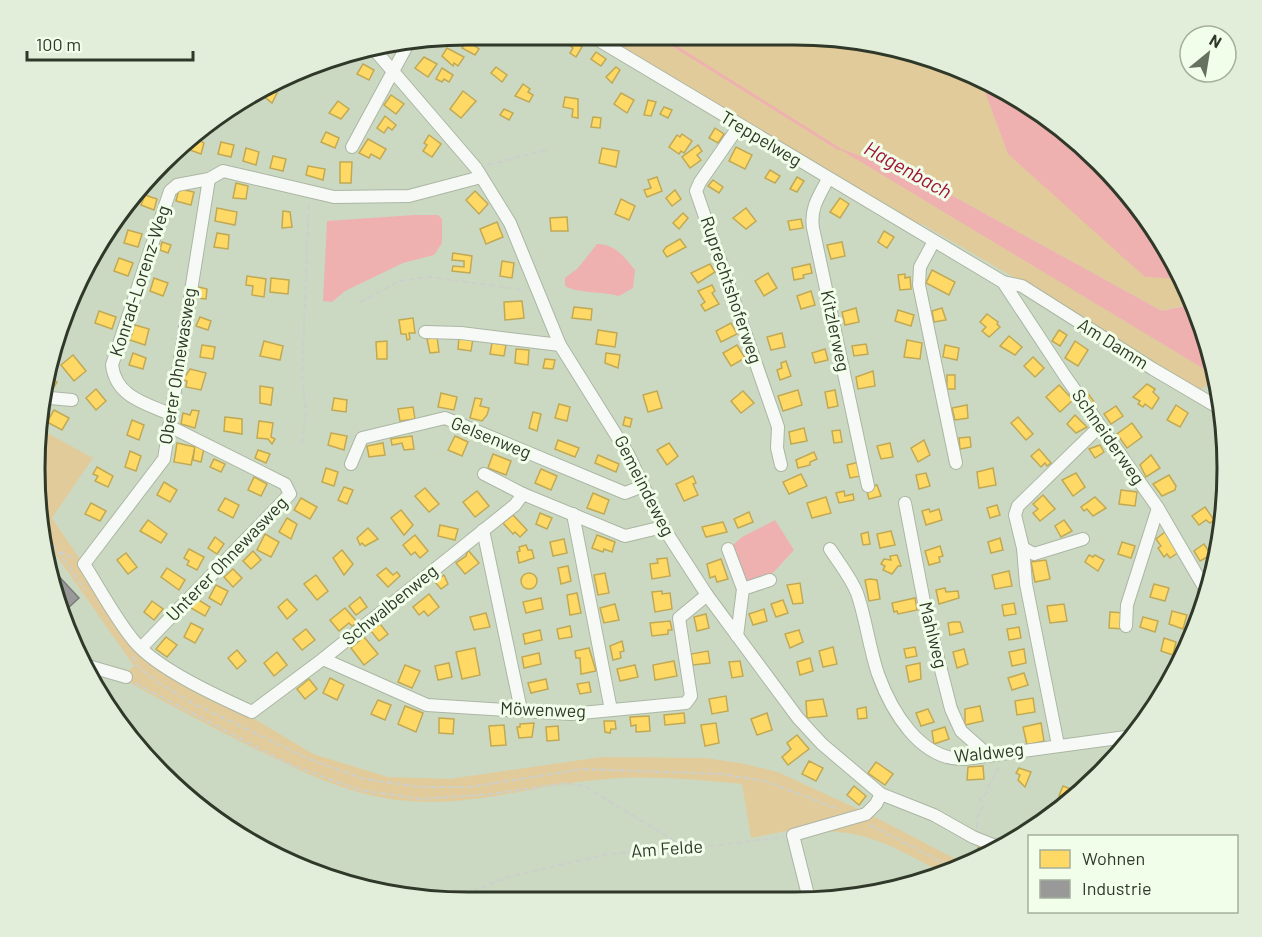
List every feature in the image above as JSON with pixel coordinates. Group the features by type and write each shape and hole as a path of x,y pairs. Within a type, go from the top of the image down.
{"street":[{"name":"Treppelweg","path":"606,45 1003,282"},
{"path":"352,147 404,50"},
{"name":"Gemeindeweg","path":"378,55 479,173 510,223 560,345 609,421 663,527 707,595 798,718 822,744 881,794 934,815 989,844"},
{"name":"Ruprechtshoferweg","path":"739,126 696,191 778,427 777,448 781,465"},
{"name":"Konrad-Lorenz-Weg","path":"170,420 131,398 114,375 112,365 170,191 177,185 188,181 209,179 223,171 310,192"},
{"path":"310,192 334,197 409,196 479,173"},
{"name":"Oberer Ohnewasweg","path":"84,564 164,459 209,179"},
{"name":"Kitzlerweg","path":"828,179 814,204 811,216 868,486"},
{"path":"934,241 920,267 919,285 956,463"},
{"name":"Am Damm","path":"1003,282 1022,286 1212,403"},
{"name":"Schneiderweg","path":"1003,282 1158,508 1202,583"},
{"path":"425,332 460,333 560,345"},
{"path":"51,398 72,400"},
{"name":"Gelsenweg","path":"351,464 362,438 446,418 625,493 643,486"},
{"name":"Unterer Ohnewasweg","path":"141,648 290,494 285,484 170,420"},
{"path":"1058,745 1026,584 1023,548 1015,516 1018,506 1100,426"},
{"path":"484,474 523,494 625,536 663,527"},
{"name":"Schwalbenweg","path":"141,648 187,679 252,712 323,659 515,505 523,494"},
{"name":"Mahlweg","path":"905,503 925,607 951,710 961,731 987,754"},
{"path":"1125,626 1127,604 1158,508"},
{"path":"573,514 611,710"},
{"path":"483,530 521,710"},
{"path":"1023,548 1034,554 1083,539"},
{"path":"728,549 743,589 737,636"},
{"name":"Waldweg","path":"830,549 855,590 883,685 894,707 918,740 929,750 946,758 964,759 987,754 1120,738"},
{"path":"84,564 141,648"},
{"path":"743,589 770,580"},
{"name":"Möwenweg","path":"323,659 427,705 572,714 686,703 691,696 679,618 707,595"},
{"path":"96,668 126,678"},
{"path":"807,892 793,835 866,814 876,804 881,794"}],"path":[{"path":"479,173 549,149"},
{"path":"302,444 306,411 302,376 310,192"},
{"path":"360,302 400,281 430,277 537,291"},
{"path":"52,543 88,594"},
{"path":"58,552 84,564"},
{"path":"127,649 139,668 190,702 309,759 364,779 420,787 470,787 583,770 721,774 765,781 855,816 946,864"},
{"path":"126,678 159,698 290,764 359,790 421,799 492,794 566,783 586,787 688,849"},
{"path":"973,837 978,826 977,817 983,807 980,799 987,793 1006,752"},
{"name":"Am Felde","path":"471,892 508,877 607,854 688,849 793,835"}],"shaded area":[{"path":"618,45 794,45 849,49 903,59 930,67 985,91 1008,154 1164,265 1185,305 1162,311 920,178 840,149 1205,368 1209,385 1199,390 1190,386 1022,282 922,224 912,222"},
{"path":"985,91 1029,116 1073,150 1093,169 1112,189 1146,233 1172,278 1145,277 1008,154"},
{"path":"836,147 920,178 1162,311 1185,306 1195,332 1204,369"},
{"path":"438,215 442,219 442,243 434,255 403,263 345,291 332,302 323,301 327,221"},
{"path":"597,244 614,249 635,270 633,288 619,296 571,289 565,286 565,278 578,268"},
{"path":"47,433 93,458 52,518 80,559 82,570 139,650 313,754 388,777 449,779 602,757 705,758 778,772 862,811 807,827 751,838 742,784 674,778 624,778 582,782 483,798 434,802 388,799 348,789 292,767 207,724 127,681 127,672 134,666 53,551 46,496"},
{"path":"775,520 794,550 771,575 752,582 742,579 733,545 742,537"},
{"path":"871,815 957,860 934,868 884,843 869,838 853,834 817,831"}],"building: Wohnen":[{"path":"464,45 476,45 479,49 475,55 462,48"},
{"path":"569,45 582,47 576,57 570,53 573,48"},
{"path":"447,48 464,57 458,66 454,63 453,66 442,56"},
{"path":"596,52 606,59 601,66 591,59"},
{"path":"424,57 437,64 428,77 415,68"},
{"path":"363,64 374,70 369,80 357,74"},
{"path":"496,67 507,75 502,82 491,73"},
{"path":"616,67 620,70 612,83 606,77"},
{"path":"442,68 453,75 449,82 436,79"},
{"path":"523,84 530,89 528,92 533,95 529,102 515,96"},
{"path":"463,91 476,101 461,118 450,109"},
{"path":"275,92 277,93 272,103 265,98"},
{"path":"621,93 634,100 627,113 614,104"},
{"path":"391,95 404,104 396,114 384,105"},
{"path":"565,97 578,99 578,118 572,117 573,109 563,107"},
{"path":"648,100 656,102 651,116 644,115"},
{"path":"338,101 349,109 341,119 329,113"},
{"path":"664,107 672,110 668,118 660,114"},
{"path":"504,109 513,113 509,120 500,115"},
{"path":"385,116 396,125 392,130 388,127 384,133 377,128"},
{"path":"593,117 601,118 600,128 591,127"},
{"path":"715,128 724,134 718,143 709,138"},
{"path":"326,132 339,138 335,148 321,142"},
{"path":"682,134 692,141 684,153 681,151 679,154 669,147 677,135 680,137"},
{"path":"429,135 441,144 432,157 423,151 427,145 424,143"},
{"path":"368,139 386,149 380,159 371,154 369,158 359,153"},
{"path":"201,141 204,143 201,154 190,150"},
{"path":"221,142 234,145 231,157 218,154"},
{"path":"698,145 702,151 697,155 701,160 690,168 682,157"},
{"path":"736,147 752,155 745,169 729,161"},
{"path":"246,148 259,152 256,165 243,161"},
{"path":"602,148 619,151 616,167 599,163"},
{"path":"273,156 286,159 283,171 270,168"},
{"path":"340,162 352,162 351,183 340,183"},
{"path":"308,166 325,169 323,180 306,175"},
{"path":"770,170 780,176 775,183 765,178"},
{"path":"657,177 662,191 647,197 644,190 651,188 648,180"},
{"path":"797,177 804,181 797,192 790,189"},
{"path":"713,180 723,187 719,193 708,186"},
{"path":"236,183 248,186 246,199 233,198"},
{"path":"179,189 194,192 191,205 176,201"},
{"path":"675,190 681,199 672,206 666,198"},
{"path":"475,191 488,204 479,214 466,200"},
{"path":"145,195 157,199 154,210 141,205"},
{"path":"840,198 849,204 840,218 830,212"},
{"path":"621,199 635,206 629,220 615,214"},
{"path":"217,208 237,212 235,225 215,221"},
{"path":"746,208 756,221 746,229 733,218"},
{"path":"283,211 290,212 292,227 282,228"},
{"path":"683,213 688,218 679,229 673,223"},
{"path":"567,217 568,231 551,231 550,218"},
{"path":"801,219 803,228 790,230 788,221"},
{"path":"497,222 503,237 486,244 480,229"},
{"path":"128,230 142,234 138,247 124,243"},
{"path":"884,231 894,237 887,248 878,242"},
{"path":"217,233 229,235 228,249 214,247"},
{"path":"680,239 686,247 667,257 663,251"},
{"path":"162,242 171,245 168,253 160,250"},
{"path":"842,242 845,256 831,259 827,245"},
{"path":"453,253 472,256 470,273 452,271 453,266 464,267 464,261 452,260"},
{"path":"119,258 133,263 128,276 114,271"},
{"path":"502,261 514,263 512,278 500,276"},
{"path":"710,264 715,272 698,283 691,273"},
{"path":"810,264 812,273 794,280 792,268"},
{"path":"932,270 955,282 949,295 926,283"},
{"path":"768,273 777,288 764,296 755,281"},
{"path":"905,274 905,278 910,277 911,289 900,290 898,275"},
{"path":"247,276 266,279 264,297 252,295 253,286 246,285"},
{"path":"154,278 168,283 163,296 150,291"},
{"path":"271,278 289,280 288,294 270,292"},
{"path":"712,285 715,291 712,293 719,304 705,311 701,305 705,302 698,291"},
{"path":"199,287 207,289 206,299 197,298"},
{"path":"811,291 815,305 801,309 797,296"},
{"path":"522,301 524,318 505,320 504,302"},
{"path":"574,307 592,309 591,320 572,318"},
{"path":"856,308 859,322 845,325 842,312"},
{"path":"942,308 946,320 934,322 932,311"},
{"path":"898,310 914,315 911,326 895,321"},
{"path":"99,311 116,317 112,329 95,323"},
{"path":"987,314 998,322 1000,327 989,337 982,331 986,327 980,322"},
{"path":"200,317 211,321 208,330 196,326"},
{"path":"413,318 415,333 409,333 410,339 407,340 406,334 401,334 399,320"},
{"path":"731,323 737,334 721,342 716,331"},
{"path":"135,325 149,329 145,345 130,340"},
{"path":"598,330 617,333 615,347 596,344"},
{"path":"1059,330 1067,335 1060,346 1052,341"},
{"path":"782,333 785,347 771,350 767,337"},
{"path":"1009,336 1022,347 1015,355 1000,346"},
{"path":"437,337 439,352 430,353 427,339"},
{"path":"459,337 473,338 471,351 458,349"},
{"path":"907,340 922,343 920,359 904,357"},
{"path":"264,341 283,346 280,360 260,356"},
{"path":"387,341 387,359 377,359 376,342"},
{"path":"1075,341 1088,350 1078,366 1065,358"},
{"path":"492,343 506,345 504,356 490,354"},
{"path":"866,344 868,354 854,356 852,346"},
{"path":"202,345 215,347 213,359 200,357"},
{"path":"737,345 745,358 731,366 723,353"},
{"path":"945,345 959,348 957,360 943,357"},
{"path":"516,349 529,350 528,365 515,363"},
{"path":"825,349 828,360 815,363 812,353"},
{"path":"133,353 146,358 143,369 129,365"},
{"path":"606,353 620,355 618,368 605,363"},
{"path":"73,355 86,371 74,381 61,365"},
{"path":"1033,357 1044,368 1035,377 1024,366"},
{"path":"545,359 555,360 553,369 543,368"},
{"path":"786,361 791,376 780,380 777,370 782,368 781,363"},
{"path":"190,369 206,373 201,390 186,387 187,381 183,380"},
{"path":"873,371 875,386 858,389 856,377"},
{"path":"947,375 955,375 955,389 947,389"},
{"path":"1147,384 1155,389 1153,392 1159,398 1152,409 1145,404 1143,407 1138,404 1140,401 1133,397"},
{"path":"1059,385 1073,400 1060,412 1046,397"},
{"path":"260,386 273,388 271,405 260,403"},
{"path":"96,389 106,401 96,410 86,398"},
{"path":"798,390 802,405 783,411 778,396"},
{"path":"835,390 838,406 828,408 825,392"},
{"path":"657,391 662,408 648,412 643,395"},
{"path":"743,391 754,403 741,413 731,401"},
{"path":"1087,392 1097,406 1093,409 1083,394"},
{"path":"441,393 457,397 454,410 438,407"},
{"path":"334,398 347,400 346,412 332,410"},
{"path":"475,398 482,399 480,406 489,408 482,421 470,418"},
{"path":"559,404 570,407 567,421 555,418"},
{"path":"967,405 968,418 955,420 952,408"},
{"path":"1176,405 1188,413 1180,427 1167,420"},
{"path":"1116,406 1123,416 1111,424 1104,414"},
{"path":"413,407 415,419 400,421 398,409"},
{"path":"54,410 69,418 62,430 48,423"},
{"path":"192,410 199,411 195,428 181,424 183,413 190,415"},
{"path":"533,412 541,414 537,431 529,428"},
{"path":"1075,415 1087,427 1076,433 1067,424"},
{"path":"225,417 242,419 242,434 224,431"},
{"path":"625,417 632,419 630,427 623,425"},
{"path":"1018,417 1033,434 1026,440 1011,423"},
{"path":"132,420 144,425 139,440 127,435"},
{"path":"259,421 273,423 271,437 275,439 272,444 268,439 257,438"},
{"path":"1132,423 1142,437 1127,448 1117,434"},
{"path":"804,428 807,441 791,444 789,432"},
{"path":"840,430 842,442 834,443 832,431"},
{"path":"331,433 347,436 344,450 328,445"},
{"path":"412,436 414,449 404,450 402,443 392,445 391,439"},
{"path":"455,436 468,442 462,456 448,450"},
{"path":"970,437 971,447 960,449 959,438"},
{"path":"558,440 579,448 575,457 555,449"},
{"path":"924,440 930,455 918,462 911,448"},
{"path":"177,443 195,447 191,465 174,462"},
{"path":"383,443 385,455 369,457 367,446"},
{"path":"669,443 678,456 667,465 657,450"},
{"path":"890,443 893,457 881,459 877,446"},
{"path":"1100,445 1104,452 1095,458 1089,449"},
{"path":"195,446 204,448 201,462 193,460"},
{"path":"1039,449 1051,463 1047,466 1045,463 1041,467 1031,456"},
{"path":"258,450 270,454 266,463 255,458"},
{"path":"130,451 141,456 136,471 125,467"},
{"path":"814,452 817,459 810,462 810,465 798,468 796,460"},
{"path":"493,454 511,461 506,475 488,468"},
{"path":"598,455 619,464 616,472 595,463"},
{"path":"1151,455 1160,468 1146,477 1140,465"},
{"path":"214,459 225,464 221,472 210,467"},
{"path":"859,462 861,476 850,478 847,465"},
{"path":"97,467 113,476 108,487 95,481 98,476 93,474"},
{"path":"326,468 338,472 334,486 322,482"},
{"path":"993,468 996,485 979,488 977,472"},
{"path":"541,469 557,476 551,490 535,483"},
{"path":"926,473 930,486 919,489 916,475"},
{"path":"1076,473 1085,487 1073,496 1062,480"},
{"path":"801,474 807,486 789,494 783,482"},
{"path":"1169,475 1176,486 1175,490 1162,496 1153,484"},
{"path":"693,476 696,483 693,484 698,495 684,501 676,484"},
{"path":"254,477 267,484 261,496 248,490"},
{"path":"164,482 177,490 170,502 157,495"},
{"path":"877,485 881,496 869,499 866,488"},
{"path":"344,487 353,490 347,504 338,500"},
{"path":"425,488 439,504 429,512 415,496"},
{"path":"1121,490 1137,492 1135,506 1119,504"},
{"path":"477,491 489,506 475,517 463,502"},
{"path":"844,491 845,496 853,494 854,500 839,503 836,493"},
{"path":"593,493 609,500 604,514 587,508"},
{"path":"1043,495 1055,509 1040,521 1033,513 1038,509 1033,504"},
{"path":"826,497 831,513 812,518 807,503"},
{"path":"1095,497 1106,508 1093,516 1087,509 1084,511 1081,507"},
{"path":"225,498 239,505 233,518 218,510"},
{"path":"301,498 317,507 310,519 294,510"},
{"path":"91,503 106,511 100,521 85,514"},
{"path":"997,505 1000,515 990,518 987,508"},
{"path":"1205,507 1213,520 1210,523 1206,520 1199,525 1192,516"},
{"path":"929,509 930,512 939,509 942,520 926,525 922,511"},
{"path":"401,510 413,525 404,535 391,518"},
{"path":"749,512 753,522 738,528 734,519"},
{"path":"540,513 552,518 547,529 536,524"},
{"path":"513,515 527,530 520,537 515,532 513,534 503,523"},
{"path":"287,518 297,524 291,539 279,532"},
{"path":"148,520 167,534 161,543 140,531"},
{"path":"1064,520 1072,531 1061,537 1055,526"},
{"path":"723,522 727,532 706,537 702,527"},
{"path":"440,525 458,529 455,540 438,536"},
{"path":"368,528 378,539 365,546 362,543 360,545 357,538"},
{"path":"891,531 895,545 880,548 877,534"},
{"path":"868,532 870,544 863,545 861,534"},
{"path":"1165,532 1179,552 1170,558 1167,554 1164,557 1158,548 1161,546 1156,539"},
{"path":"265,534 279,542 271,557 257,550"},
{"path":"415,535 428,551 420,558 415,552 411,555 403,545"},
{"path":"597,535 615,542 612,552 592,548"},
{"path":"215,537 224,544 217,554 208,548"},
{"path":"1000,538 1003,550 991,553 988,542"},
{"path":"564,539 567,553 553,556 550,542"},
{"path":"1122,542 1135,546 1131,558 1118,554"},
{"path":"1204,544 1209,552 1208,557 1200,561 1194,551"},
{"path":"526,545 528,550 532,550 534,558 519,563 517,552 520,551 519,547"},
{"path":"940,546 943,556 939,557 940,562 929,565 925,551"},
{"path":"189,549 204,557 197,570 187,565 189,561 184,558"},
{"path":"342,550 353,564 344,575 333,558"},
{"path":"468,550 479,563 465,574 456,563 466,556"},
{"path":"253,551 261,560 251,569 243,561"},
{"path":"126,553 137,567 128,574 117,560"},
{"path":"897,555 901,566 898,566 892,574 883,570 885,566 881,564 884,559 891,560 890,556"},
{"path":"1089,555 1093,557 1095,555 1104,560 1098,571 1085,562"},
{"path":"667,558 670,576 652,579 650,564 658,563 657,559"},
{"path":"721,559 728,579 717,582 715,576 710,578 707,564"},
{"path":"1046,560 1050,579 1035,582 1031,562"},
{"path":"568,566 571,581 561,584 558,568"},
{"path":"167,568 185,580 179,590 161,577"},
{"path":"386,568 393,575 397,572 400,576 388,587 377,575"},
{"path":"233,569 242,578 233,587 224,577"},
{"path":"1009,571 1012,586 995,589 992,575"},
{"path":"529,573 535,575 537,581 535,587 529,589 523,587 521,581 523,575"},
{"path":"605,573 609,593 598,595 594,575"},
{"path":"316,575 328,591 317,600 304,584"},
{"path":"444,575 448,584 441,589 435,582"},
{"path":"865,580 877,580 880,599 869,601"},
{"path":"800,583 803,603 793,604 787,585"},
{"path":"1154,584 1169,588 1165,601 1150,597"},
{"path":"216,585 228,591 221,605 209,598"},
{"path":"945,588 946,592 958,591 959,598 939,604 936,590"},
{"path":"662,591 662,594 670,593 672,609 655,612 652,592"},
{"path":"577,593 581,613 570,615 567,595"},
{"path":"429,594 439,607 428,616 424,611 419,615 413,607"},
{"path":"360,597 367,607 356,615 349,606"},
{"path":"541,598 543,609 526,613 523,602"},
{"path":"915,598 917,610 898,614 897,611 894,612 892,603"},
{"path":"197,599 210,607 205,616 191,608"},
{"path":"287,599 297,610 287,619 278,607"},
{"path":"783,600 788,613 776,617 771,604"},
{"path":"152,601 163,609 154,620 144,612"},
{"path":"1014,603 1016,614 1004,616 1002,605"},
{"path":"615,604 619,620 604,623 600,608"},
{"path":"1064,604 1067,621 1050,623 1047,606"},
{"path":"345,608 357,622 352,626 349,623 339,631 330,620"},
{"path":"764,609 767,621 753,625 749,614"},
{"path":"1172,611 1187,615 1183,629 1169,624"},
{"path":"1110,612 1124,613 1124,629 1109,628"},
{"path":"486,613 490,627 474,630 470,617"},
{"path":"706,614 709,628 697,631 694,617"},
{"path":"1143,617 1158,621 1155,632 1140,627"},
{"path":"670,621 672,630 668,630 668,634 652,636 650,623"},
{"path":"960,622 963,632 950,635 948,623"},
{"path":"191,623 203,629 195,643 184,637"},
{"path":"380,624 388,634 379,641 371,631"},
{"path":"570,626 572,637 559,639 557,629"},
{"path":"1019,627 1021,638 1009,640 1007,629"},
{"path":"306,629 315,640 302,650 293,639"},
{"path":"540,630 542,640 525,644 523,634"},
{"path":"799,630 803,642 790,648 785,634"},
{"path":"166,637 177,645 167,657 156,649"},
{"path":"364,637 378,654 364,665 351,648"},
{"path":"1164,638 1176,642 1173,655 1161,651"},
{"path":"622,641 624,651 620,652 621,658 613,660 610,646"},
{"path":"833,647 837,664 823,667 819,651"},
{"path":"915,647 917,656 906,658 904,649"},
{"path":"475,648 480,675 462,679 456,652"},
{"path":"589,648 596,671 581,674 580,658 576,658 575,651"},
{"path":"964,649 968,664 957,668 953,652"},
{"path":"1024,649 1026,663 1012,666 1009,652"},
{"path":"237,650 246,661 237,669 228,658"},
{"path":"708,651 710,663 693,665 691,654"},
{"path":"277,652 287,665 274,676 264,663"},
{"path":"539,653 541,664 524,668 522,657"},
{"path":"810,658 813,671 800,675 797,662"},
{"path":"674,661 677,676 655,680 653,665"},
{"path":"740,661 743,676 732,678 729,662"},
{"path":"449,663 452,677 438,680 435,666"},
{"path":"920,663 921,679 909,682 906,666"},
{"path":"405,665 420,671 412,688 398,682"},
{"path":"635,665 638,677 620,681 617,669"},
{"path":"1024,673 1028,685 1012,690 1008,678"},
{"path":"330,678 344,685 337,700 323,693"},
{"path":"309,679 317,689 305,699 297,689"},
{"path":"546,679 548,689 531,693 528,683"},
{"path":"589,682 591,692 580,694 577,684"},
{"path":"726,696 728,711 712,714 709,699"},
{"path":"1033,698 1035,712 1017,715 1015,701"},
{"path":"823,699 827,716 807,718 806,701"},
{"path":"378,700 391,705 385,720 371,714"},
{"path":"405,706 423,713 416,732 398,724"},
{"path":"980,706 983,721 965,725 965,709"},
{"path":"866,707 867,718 858,719 857,709"},
{"path":"928,709 934,722 921,726 916,713"},
{"path":"684,713 685,723 665,725 664,715"},
{"path":"767,713 772,730 757,735 751,719"},
{"path":"649,716 650,731 636,732 636,725 631,726 630,717"},
{"path":"439,718 454,719 453,734 439,733"},
{"path":"604,721 615,721 616,729 611,729 610,733 605,732"},
{"path":"534,723 532,737 519,738 517,727 520,727 520,724"},
{"path":"716,723 719,743 705,746 701,725"},
{"path":"1041,723 1044,741 1027,745 1023,727"},
{"path":"504,725 506,745 491,746 489,726"},
{"path":"558,726 559,740 547,741 546,727"},
{"path":"945,727 949,739 934,744 932,731"},
{"path":"797,735 809,749 788,765 782,757 791,749 787,743"},
{"path":"809,761 823,768 816,781 802,774"},
{"path":"876,762 893,774 885,785 868,773"},
{"path":"983,766 984,779 967,780 968,767"},
{"path":"1019,768 1031,772 1025,787 1018,780 1020,775 1016,773"},
{"path":"854,786 866,796 859,805 847,795"},
{"path":"1063,786 1071,789 1061,797"}],"building: Industrie":[{"path":"59,576 79,598 68,608"}],"waterway":[{"name":"Hagenbach","path":"673,45 839,149"}]}
